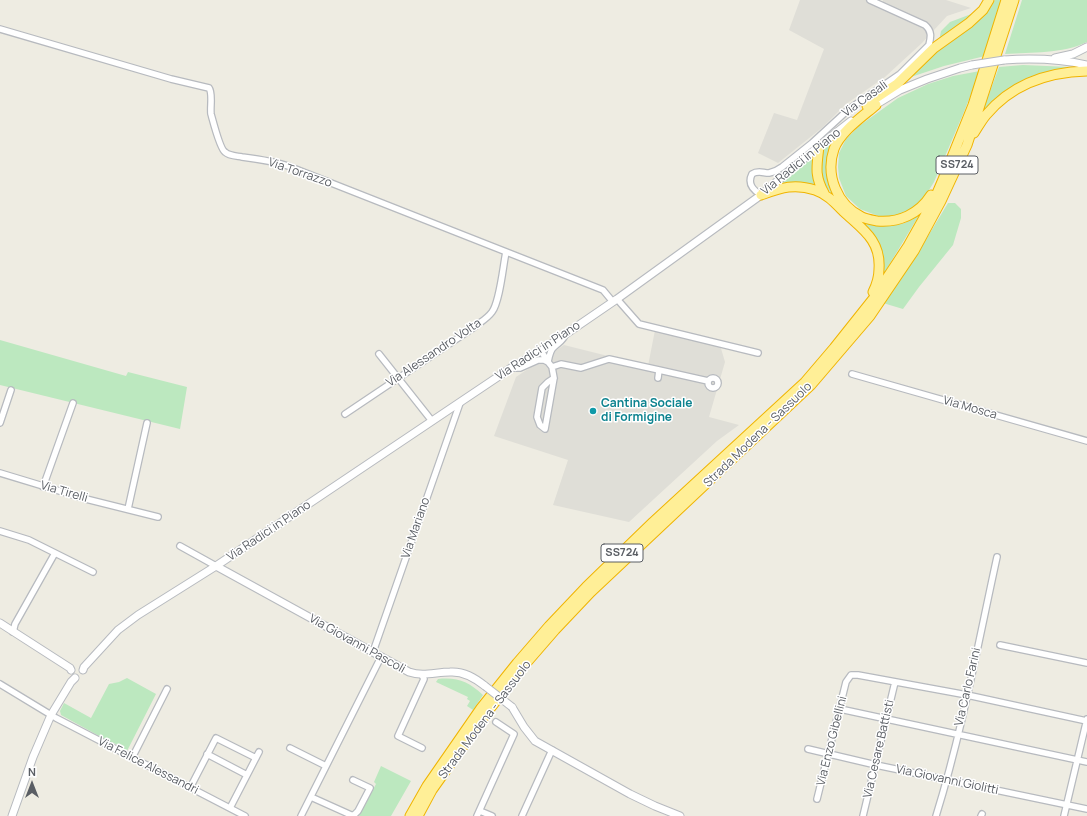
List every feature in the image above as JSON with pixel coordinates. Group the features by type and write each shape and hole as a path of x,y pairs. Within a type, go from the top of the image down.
{"highway":[{"path":"857,116 873,100 897,84 934,48 969,23 983,10 989,0"},
{"name":"Strada Modena - Sassuolo","path":"410,816 427,786 481,708 549,626 586,587 653,522 805,382 866,315 873,299 908,246 935,198 973,105 1006,0"},
{"name":"Strada Modena - Sassuolo","path":"418,816 432,790 488,711 522,668 555,630 591,592 811,385 914,251 941,201 967,144 1015,0"},
{"path":"967,144 985,116 1009,93 1025,84 1051,75 1073,71 1087,71"},
{"path":"876,105 841,136 834,149 831,167 833,184 847,206 862,218 887,222 900,220 914,213 924,204 944,177"},
{"path":"819,146 816,170 824,193 870,237 877,248 880,261 878,279 866,303 866,315"},
{"path":"762,195 782,188 798,186 824,193"}],"street":[{"name":"Via Casali","path":"762,195 754,191 751,186 750,180 752,174 758,171 772,172 782,168 812,144 849,109 900,74 928,45 930,32 925,26 870,0"},
{"name":"Via Torrazzo","path":"0,29 171,79 209,88 212,90 210,104 212,118 225,152 232,155 283,165 603,290 615,300"},
{"path":"1044,59 1073,54 1087,47"},
{"name":"Via Radici in Piano","path":"12,816 33,757 51,715 72,673 79,678 82,676 82,668 118,630 138,615 216,566 615,300 762,195 819,146 857,116 900,90 944,73 972,65 1004,60 1044,59"},
{"path":"1044,59 1087,65"},
{"name":"Via Alessandro Volta","path":"345,414 473,328 491,313 495,307 506,252"},
{"path":"615,300 639,324 758,352"},
{"path":"550,365 551,351 561,342 565,334"},
{"path":"540,351 550,365 554,378 545,429 540,425 537,417 542,388 554,378"},
{"path":"379,354 432,421"},
{"path":"511,368 520,368 534,360 544,360 550,365 561,364 581,368 609,360 708,381"},
{"path":"658,378 659,370"},
{"name":"Via Mosca","path":"852,374 1087,441"},
{"path":"0,423 11,390"},
{"path":"43,486 72,403"},
{"name":"Via Mariano","path":"373,652 460,403"},
{"path":"128,509 147,423"},
{"name":"Via Tirelli","path":"0,473 158,517"},
{"path":"0,531 29,540 93,572"},
{"path":"180,546 216,566"},
{"path":"13,632 15,624 55,553"},
{"name":"Via Carlo Farini","path":"936,816 947,780 967,696 997,557"},
{"name":"Via Giovanni Pascoli","path":"216,566 409,672 422,675 457,672 471,676 512,707 535,741 630,794 680,816"},
{"path":"0,624 72,673 77,666 82,668"},
{"path":"1000,645 1087,663"},
{"path":"301,816 381,657"},
{"path":"422,675 424,678 398,736 422,748"},
{"name":"Via Enzo Gibellini","path":"817,799 846,682 851,675 858,675 895,682"},
{"path":"895,682 1087,720 1064,816"},
{"name":"Via Cesare Battisti","path":"863,816 895,682"},
{"name":"Via Felice Alessandri","path":"0,684 51,715 245,816"},
{"path":"132,758 166,689"},
{"path":"840,709 1087,762"},
{"path":"492,816 478,813 514,734 496,722"},
{"path":"190,788 216,738 256,758"},
{"path":"290,748 326,766"},
{"path":"522,816 552,750"},
{"name":"Via Giovanni Giolitti","path":"808,750 1087,809"},
{"path":"230,808 259,752"},
{"path":"207,754 247,775"},
{"path":"311,796 354,816 370,788 354,780"}],"shaded area":[{"path":"800,0 876,0 882,3 883,0 946,0 971,8 947,16 922,43 885,77 846,104 823,127 778,163 758,153 774,113 797,120 824,49 789,30"},
{"path":"655,330 720,345 725,362 709,417 739,425 717,441 629,522 553,505 568,460 494,436 516,377 564,345 648,366"}],"green space":[{"path":"995,0 1003,0 985,56 944,66 911,77 940,49 978,21"},
{"path":"1022,0 1087,0 1087,42 1057,51 1005,54"},
{"path":"974,13 939,41 941,31 950,22"},
{"path":"1023,65 1070,67 1045,73 1020,82 1002,93 982,113 999,67"},
{"path":"980,71 934,182 924,198 914,208 897,216 881,217 860,209 846,196 839,178 839,153 846,139 859,126 898,98 928,84 953,76"},
{"path":"838,137 831,155 844,205 827,188 820,171 820,161 823,149"},
{"path":"815,156 818,186 799,183 780,184"},
{"path":"948,203 955,203 961,209 961,218 953,245 903,309 883,303 919,251"},
{"path":"921,212 883,275 878,241 862,222 887,226 905,223"},
{"path":"0,340 126,376 128,372 187,387 180,429 0,385"},
{"path":"127,678 156,694 127,751 61,715 60,711 64,703 91,718 109,684 119,682"},
{"path":"438,679 463,681 483,695 473,710 467,706 470,701 467,699 468,697 436,682"},
{"path":"381,766 411,781 391,816 359,816 376,784 374,782"}],"place":[{"name":"Cantina Sociale di Formigine","path":"593,411"}]}
